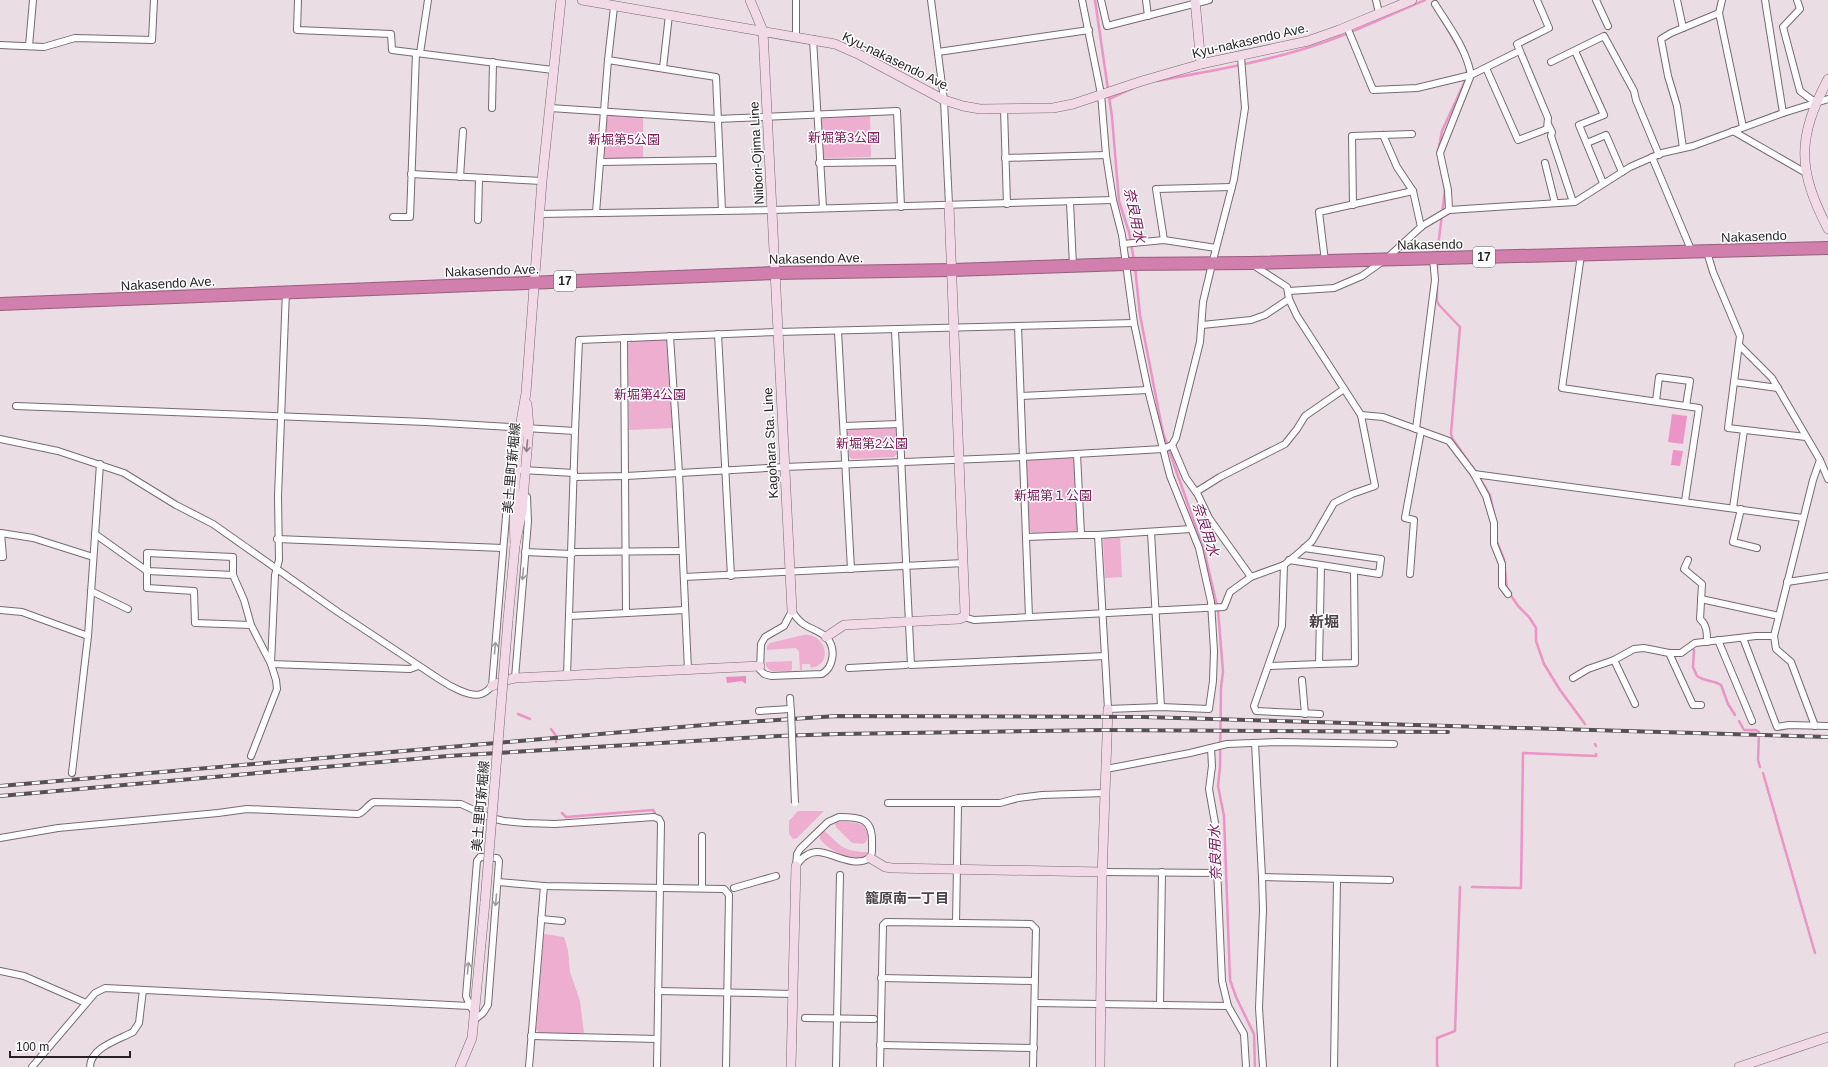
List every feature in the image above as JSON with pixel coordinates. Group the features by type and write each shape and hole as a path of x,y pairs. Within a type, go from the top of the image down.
{"highway":[{"name":"Nakasendo","path":"1132,264 1212,264 1828,248"},
{"name":"Nakasendo Ave.","path":"0,304 286,291 775,273 952,270 1132,264"}],"main road":[{"name":"美土里町新堀線","path":"460,1067 472,1038 473,1013 485,902 519,500 542,181 561,0"},
{"name":"Kyu-nakasendo Ave.","path":"582,0 614,7 628,4 669,15 835,44 860,55 944,100 963,106 980,109 1053,108 1073,104 1107,92 1201,64 1241,57 1308,41 1347,27 1412,0"},
{"path":"750,0 763,31"},
{"path":"1195,2 1201,64"},
{"name":"Niibori-Ojima Line","path":"763,31 775,273"},
{"path":"1828,79 1816,103 1806,132 1804,158 1806,172 1818,207 1828,229"},
{"path":"826,637 844,625 959,619 964,617 964,563 949,206"},
{"name":"Kagohara Sta. Line","path":"775,273 792,611"},
{"path":"492,686 515,678 760,666"},
{"path":"1100,1067 1102,872 1108,709"},
{"path":"870,858 884,867 892,868 1102,872"},
{"path":"791,1067 796,866"},
{"path":"1739,1067 1828,1037"}],"street":[{"path":"29,46 33,0"},
{"path":"0,45 44,47 75,38 152,40 154,0"},
{"path":"298,0 297,30 391,34 392,50 553,70"},
{"path":"393,217 410,217 418,53 428,0"},
{"path":"796,0 796,37"},
{"path":"931,0 944,100 949,206"},
{"path":"1082,0 1088,30 1107,92 1106,155 1114,200 1132,264 1134,323 1148,390 1170,476 1204,565 1213,609 1214,651 1210,709 1161,707 1108,709 1098,535"},
{"path":"1101,0 1107,26 1195,2 1209,0"},
{"path":"1146,0 1148,16"},
{"path":"1376,0 1379,13"},
{"path":"1486,68 1518,140 1547,129 1548,118 1517,44 1549,28 1537,0"},
{"path":"1596,0 1608,26"},
{"path":"1677,0 1683,28"},
{"path":"1722,0 1719,13 1743,127"},
{"path":"1765,0 1783,113"},
{"path":"1797,0 1800,9 1783,27 1800,91 1816,103"},
{"path":"1435,4 1464,50 1469,62 1471,75 1440,153 1448,190 1449,210"},
{"path":"596,213 608,60 614,7"},
{"path":"1683,148 1677,106 1668,76 1661,39 1719,13"},
{"path":"663,68 669,15"},
{"path":"1347,27 1373,90 1417,88 1471,75 1519,51"},
{"path":"938,52 1088,30"},
{"path":"1551,62 1604,36 1634,91 1636,100 1659,155"},
{"path":"813,39 819,163 823,208"},
{"path":"1575,51 1604,115 1579,125 1603,183"},
{"path":"515,678 528,521 521,470 574,475 626,476 1163,449 1172,444 1176,438 1200,342 1203,302 1232,187 1245,108 1241,57"},
{"path":"608,60 716,76 722,211"},
{"path":"492,108 493,62"},
{"path":"1289,292 1334,288 1362,276 1386,259 1421,227 1449,210 1573,202 1622,172 1659,155 1828,99"},
{"path":"550,108 717,119 897,112 901,207"},
{"path":"1004,109 1007,204"},
{"path":"1547,123 1552,132 1551,136 1573,202"},
{"path":"460,177 462,131"},
{"path":"1733,131 1806,172"},
{"path":"1354,205 1352,136 1412,134"},
{"path":"1587,143 1606,134 1622,172"},
{"path":"1383,135 1397,167 1413,191 1421,227"},
{"path":"1005,158 1106,155"},
{"path":"1652,158 1692,252"},
{"path":"600,162 719,160"},
{"path":"819,163 898,162"},
{"path":"1545,163 1555,203"},
{"path":"411,174 542,181"},
{"path":"478,220 479,178"},
{"path":"1164,240 1156,188 1232,187"},
{"path":"1325,261 1319,212 1413,191"},
{"path":"540,214 949,206 1114,200"},
{"path":"1070,202 1073,266"},
{"path":"1126,244 1164,240 1216,248"},
{"path":"1707,252 1713,272 1740,336 1728,428 1806,437"},
{"path":"1581,255 1562,388 1699,408 1685,501"},
{"path":"1410,574 1414,520 1405,518 1419,430 1435,280 1432,258"},
{"path":"964,617 974,620 1213,609 1223,607 1226,606 1230,592 1250,577 1284,565 1312,541 1334,503 1352,494 1375,486 1361,415 1296,316 1289,299 1287,287 1251,263"},
{"path":"271,664 277,568 279,560 277,539 286,291"},
{"path":"1202,324 1252,320 1265,315 1289,299"},
{"path":"567,676 570,616 570,554 579,340 777,332 1134,323"},
{"path":"1018,326 1030,617"},
{"path":"895,330 911,665 1106,656"},
{"path":"838,331 851,569"},
{"path":"718,334 724,470 731,576"},
{"path":"670,336 679,473 688,670"},
{"path":"624,338 626,613"},
{"path":"1739,345 1772,378 1820,460 1828,479"},
{"path":"1656,401 1659,377 1690,382 1686,406"},
{"path":"1734,382 1778,388"},
{"path":"1196,492 1220,477 1285,444 1305,416 1344,389"},
{"path":"1021,396 1148,390"},
{"path":"16,406 524,427 575,431"},
{"path":"1361,415 1383,417 1449,441 1474,474 1486,496 1494,523 1493,540 1502,564 1502,586 1508,594"},
{"path":"844,426 900,424"},
{"path":"1733,508 1744,430"},
{"path":"0,439 58,451 124,473 176,505 205,519 418,666 447,684 471,694 481,694 492,686 506,504 519,500"},
{"path":"1172,444 1186,478 1196,492 1209,518 1250,577"},
{"path":"1077,454 1081,535"},
{"path":"1815,726 1791,662 1776,649 1774,636 1803,518 1820,460"},
{"path":"72,773 88,636 100,464"},
{"path":"1474,474 1685,501 1803,518"},
{"path":"1740,509 1733,542 1757,548"},
{"path":"1026,537 1098,535 1191,529"},
{"path":"1151,532 1161,707"},
{"path":"0,557 3,557 1,533 33,538 93,557"},
{"path":"95,534 147,571 234,575"},
{"path":"277,539 503,548"},
{"path":"1289,560 1379,574 1381,559 1304,548"},
{"path":"525,552 570,554 575,552 626,553 682,551"},
{"path":"250,756 277,689 271,664 251,625 244,600 234,575 233,557 148,553 147,588 194,591 195,623 251,625"},
{"path":"1688,560 1684,569 1702,584 1700,619 1704,622 1707,629 1707,642"},
{"path":"684,577 731,576 964,563"},
{"path":"1284,565 1282,626 1254,706 1256,711 1320,714"},
{"path":"1319,664 1321,566"},
{"path":"1269,666 1355,663 1354,571"},
{"path":"1787,582 1828,576"},
{"path":"91,592 128,609"},
{"path":"1701,599 1779,616"},
{"path":"0,610 22,612 88,636"},
{"path":"570,616 685,610"},
{"path":"792,611 801,624 826,637 830,645 833,658 828,669 822,674 771,676 762,673 760,666 760,644 766,637 784,626 792,611"},
{"path":"1572,678 1588,669 1614,660 1634,650 1644,648 1669,653 1680,653 1695,643 1774,636"},
{"path":"1743,638 1777,727 1789,725 1828,726"},
{"path":"1718,640 1752,720"},
{"path":"1669,653 1694,705 1701,705"},
{"path":"1614,660 1635,704"},
{"path":"271,664 403,669 418,666"},
{"path":"849,668 906,665"},
{"path":"1302,680 1305,714"},
{"path":"790,698 795,803"},
{"path":"759,711 791,711"},
{"path":"1106,769 1227,744 1321,742 1394,744"},
{"path":"1255,743 1263,910 1258,1008 1263,1067"},
{"path":"1213,748 1209,789 1215,824 1220,962 1222,981 1228,1006 1244,1034 1246,1067"},
{"path":"888,804 1000,803 1018,798 1042,795 1105,793"},
{"path":"0,838 58,828 238,810 358,814 362,812 369,804 374,802 461,804 491,818 504,821 555,824 654,817 659,818 661,823 657,1067"},
{"path":"956,923 958,806 961,803"},
{"path":"839,817 859,818 869,824 873,833 872,852 870,858 862,861 845,861 816,852 806,855 796,866 797,854 800,849 828,822 839,817"},
{"path":"488,858 491,818"},
{"path":"702,836 702,888"},
{"path":"32,1067 95,993 105,988 482,1014 488,1005 500,862 497,858 480,857 477,860 466,996 473,1013"},
{"path":"1102,872 1217,873"},
{"path":"1160,1004 1162,872"},
{"path":"836,1067 842,919 840,875"},
{"path":"734,888 776,876"},
{"path":"1262,877 1390,880"},
{"path":"1334,1067 1336,879"},
{"path":"498,882 544,886 724,889 729,895 726,1067"},
{"path":"529,1067 544,886"},
{"path":"541,919 562,921"},
{"path":"880,1067 883,925 886,922 1031,924 1036,929 1033,1067"},
{"path":"0,971 24,976 86,1003"},
{"path":"881,978 1035,981"},
{"path":"90,1067 90,1061 94,1053 133,1032 137,1028 143,990"},
{"path":"658,991 792,994"},
{"path":"1034,1002 1228,1006"},
{"path":"805,1018 874,1019"},
{"path":"531,1036 657,1039"},
{"path":"880,1045 1034,1048"}],"green space":[{"name":"新堀第5公園","path":"611,115 643,117 643,158 606,158 604,156 607,117"},
{"name":"新堀第3公園","path":"870,115 871,157 824,158 822,155 821,119 823,117"},
{"name":"新堀第4公園","path":"665,339 668,342 673,428 629,430 628,344 631,341"},
{"name":"新堀第2公園","path":"892,426 896,429 897,454 894,457 852,459 849,457 847,432 851,428"},
{"name":"新堀第１公園","path":"1073,457 1075,460 1079,529 1076,531 1032,533 1029,530 1027,462 1029,460"},
{"path":"1120,536 1122,577 1105,578 1103,540 1106,537"},
{"path":"803,635 811,635 822,643 825,655 823,661 818,665 811,668 810,664 802,664 802,670 800,670 799,652 796,648 767,650 767,646 770,643"},
{"path":"792,661 791,671 771,671 766,666 766,662"},
{"path":"798,811 824,811 797,838 793,839 789,834 789,821"},
{"path":"838,822 849,822 865,826 868,835 866,842 863,844 852,843 836,827 835,824"},
{"path":"824,830 842,847 853,851 867,852 867,855 862,858 856,858 835,852 820,839 820,835"},
{"path":"544,934 564,937 568,950 570,972 580,1001 584,1033 539,1033 536,1029"}],"shaded area":[{"path":"1672,414 1687,416 1683,444 1668,442"},
{"path":"1673,450 1683,451 1680,466 1671,465"},
{"path":"746,676 746,684 742,681 727,683 726,677"}],"waterway":[{"name":"奈良用水","path":"1095,0 1112,117 1119,201 1129,232 1134,260"},
{"path":"1157,81 1247,64 1300,50 1348,33 1425,0"},
{"path":"1447,28 1460,51"},
{"path":"1438,152 1442,131 1466,79 1467,69"},
{"path":"1109,99 1133,88"},
{"path":"1437,255 1445,190 1439,161"},
{"path":"1437,262 1437,275"},
{"name":"奈良用水","path":"1135,267 1140,315 1163,433 1204,550 1218,610 1223,672 1221,687 1220,767 1218,786 1224,816 1230,980 1236,997 1254,1034 1255,1067"},
{"path":"1437,284 1437,301 1439,305 1460,327 1451,433 1452,438 1490,495 1495,519"},
{"path":"1497,542 1504,559 1507,589"},
{"path":"1510,594 1536,628 1536,641 1544,664 1560,690 1585,724"},
{"path":"1694,650 1693,667 1697,676 1721,685 1728,704 1735,715"},
{"path":"518,714 530,719"},
{"path":"1739,721 1744,730 1756,730 1759,732 1758,760 1760,767"},
{"path":"551,729 556,736 556,742"},
{"path":"1472,887 1521,888 1523,753 1596,756 1596,754"},
{"path":"1763,773 1815,953"},
{"path":"562,813 566,817 653,810 655,813"},
{"path":"1438,1067 1437,1038 1455,1031 1460,887"}],"railway":[{"path":"0,786 716,724 837,716 1144,717 1828,737"},
{"path":"0,796 448,756 778,736 1103,730 1448,732"}],"district":[{"name":"新堀","path":"1324,622"},
{"name":"籠原南一丁目","path":"907,898"}]}
